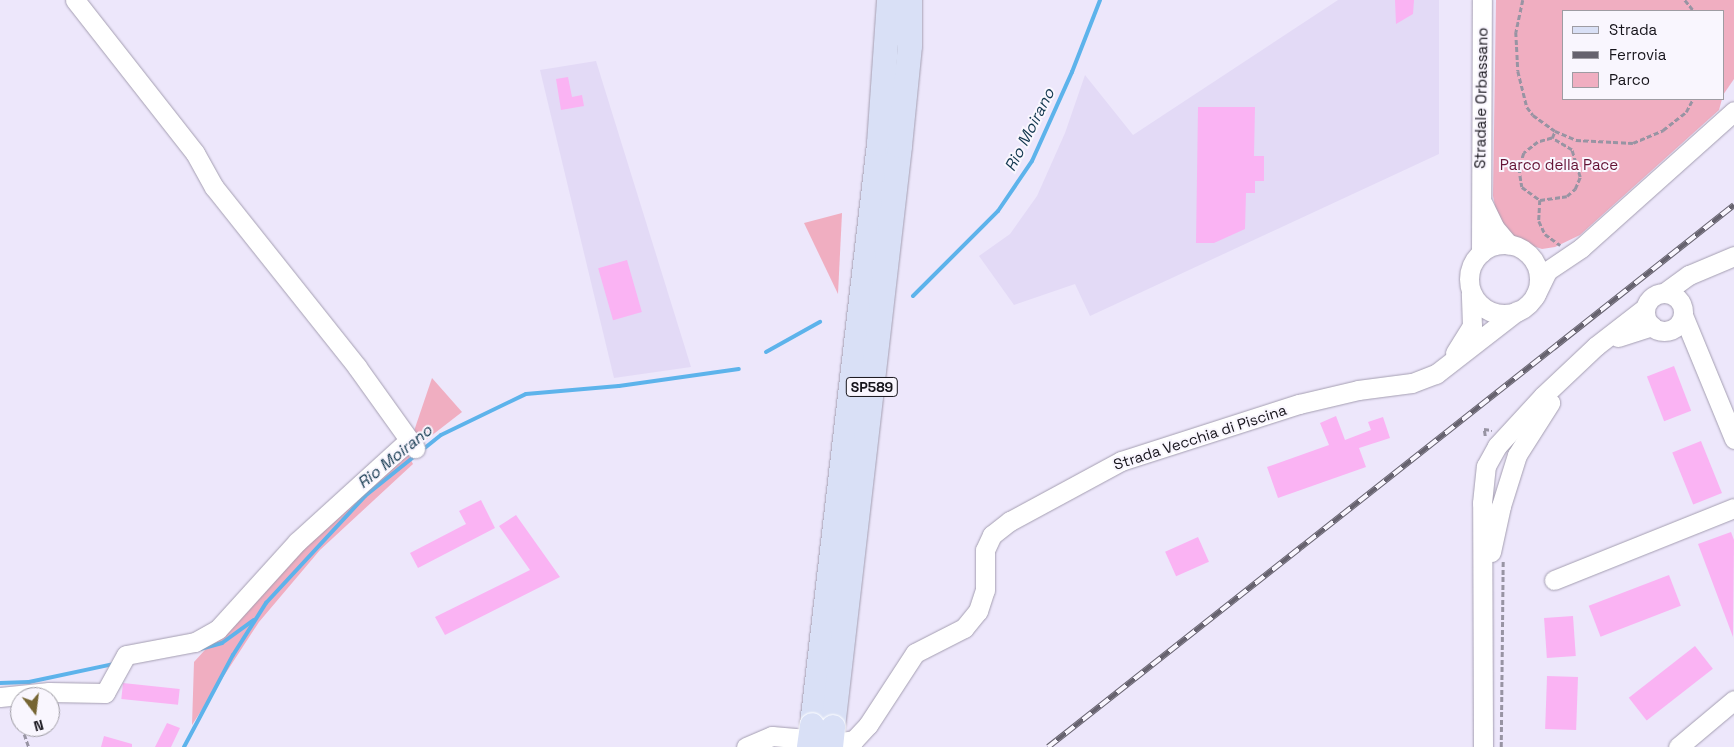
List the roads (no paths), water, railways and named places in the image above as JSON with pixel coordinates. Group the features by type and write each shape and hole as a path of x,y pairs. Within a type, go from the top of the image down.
{"main road":[{"path":"879,0 886,57"},
{"name":"SP589","path":"821,737 886,57 889,0"},
{"name":"SP589","path":"821,737 910,46 910,0"},
{"path":"910,46 923,0"}],"street":[{"path":"0,697 49,692 105,693 122,662 195,642 218,629 297,542 412,444 357,367 214,187 195,153 74,0"},
{"name":"Stradale Orbassano","path":"1481,253 1482,0"},
{"path":"1436,374 1517,312 1535,296 1547,271 1581,248 1734,111"},
{"name":"Stradale Orbassano","path":"1480,196 1494,226 1514,246"},
{"path":"1436,374 1472,326 1470,270 1481,253 1499,245 1514,246 1538,253 1564,249 1627,208"},
{"path":"1514,246 1534,263 1538,274 1535,296"},
{"path":"1484,595 1501,506 1509,477 1528,434 1554,397 1610,343 1622,334 1658,328 1674,328 1675,303 1702,269 1734,256"},
{"path":"1471,293 1486,309 1507,314 1517,312"},
{"path":"1483,747 1484,595 1482,503 1486,466 1497,446 1543,396 1596,346 1645,308 1652,297 1675,303"},
{"path":"1675,303 1734,439"},
{"path":"1645,308 1646,318 1697,353"},
{"name":"Strada Vecchia di Piscina","path":"746,747 772,736 842,742 854,740 868,725 915,653 964,628 978,611 985,590 985,550 992,535 1010,521 1121,460 1299,404 1358,390 1412,383 1436,374"},
{"path":"1554,580 1734,508"},
{"path":"1678,747 1734,700"}],"waterway":[{"name":"Rio Moirano","path":"913,296 998,211 1032,161 1072,72 1100,0"},
{"name":"Rio Moirano","path":"766,352 820,322"},
{"name":"Rio Moirano","path":"184,747 233,655 266,603 365,496 441,435 526,394 619,386 739,369"},
{"path":"200,649 222,643 254,620"},
{"path":"0,683 29,682 114,664"}],"railway":[{"path":"1048,747 1734,205"}],"park label":[{"name":"Parco della Pace","path":"1559,165"}]}
